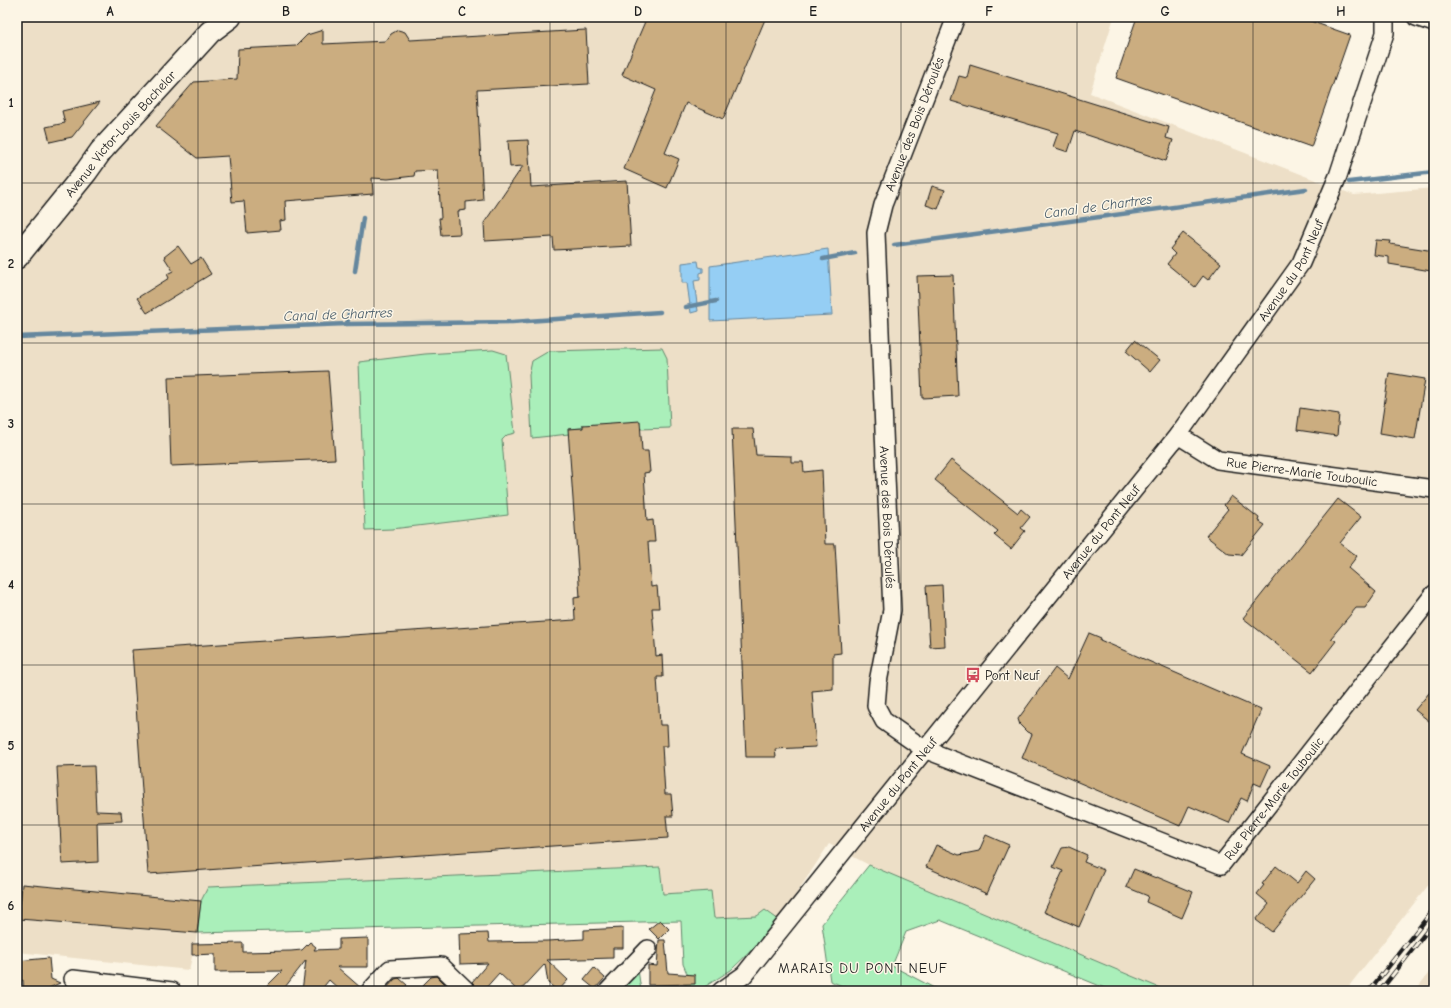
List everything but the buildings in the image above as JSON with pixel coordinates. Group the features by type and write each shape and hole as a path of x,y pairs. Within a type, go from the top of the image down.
{"main road":[{"name":"Avenue Victor-Louis Bachelar","path":"17,257 86,172 101,151 210,32 230,17"}],"street":[{"name":"Avenue des Bois Déroulés","path":"924,749 884,721 876,706 878,682 892,610 876,233 883,205 956,17"},
{"name":"Avenue du Pont Neuf","path":"731,988 744,975 924,749 1178,435 1302,263 1338,176 1385,34 1385,17"},
{"path":"1416,17 1434,23"},
{"name":"Rue Pierre-Marie Touboulic","path":"1178,435 1218,460 1434,489"},
{"name":"Rue Pierre-Marie Touboulic","path":"924,749 1221,865 1434,594"},
{"path":"608,991 648,949"},
{"path":"370,991 390,968 441,966 467,991"},
{"path":"73,979 172,991"}],"shaded area":[{"path":"17,17 1114,17 1090,93 1354,195 1434,188 1434,878 1345,991 1167,991 869,865 829,844 779,920 757,916 714,918 663,894 660,867 208,887 189,970 17,952"},
{"path":"1434,966 1434,991 1415,991"}],"green space":[{"path":"662,348 667,358 670,428 640,429 583,425 583,428 569,429 569,434 532,438 529,375 532,361 549,351"},
{"path":"493,350 506,354 515,433 507,435 502,440 508,515 392,529 365,530 359,362 425,354"},
{"path":"869,865 1167,991 1112,991 940,920 906,932 892,966 940,991 855,991 830,981 822,924"},
{"path":"660,867 663,894 711,891 714,918 757,916 765,910 779,920 760,942 731,970 698,991 676,991 686,985 688,976 683,964 681,921 197,933 201,901 208,887"},
{"path":"638,969 641,991 621,991"}],"water":[{"path":"828,249 832,315 710,321 710,266"},
{"path":"698,261 699,267 703,268 703,272 700,273 700,280 694,281 698,311 691,313 687,283 682,283 682,263"}],"waterway":[{"name":"Canal de Chartres","path":"1349,182 1434,172"},
{"name":"Canal de Chartres","path":"894,245 1306,189"},
{"path":"355,271 363,218"},
{"name":"Canal de Chartres","path":"823,259 855,253"},
{"name":"Canal de Chartres","path":"686,307 716,301"},
{"name":"Canal de Chartres","path":"17,337 347,324 512,322 660,312"},
{"path":"347,324 349,313"}],"railway":[{"path":"1369,991 1434,909"},
{"path":"1380,991 1434,922"}],"place":[{"name":"Pont Neuf","path":"973,675"}],"district":[{"name":"MARAIS DU PONT NEUF","path":"863,968"}]}
